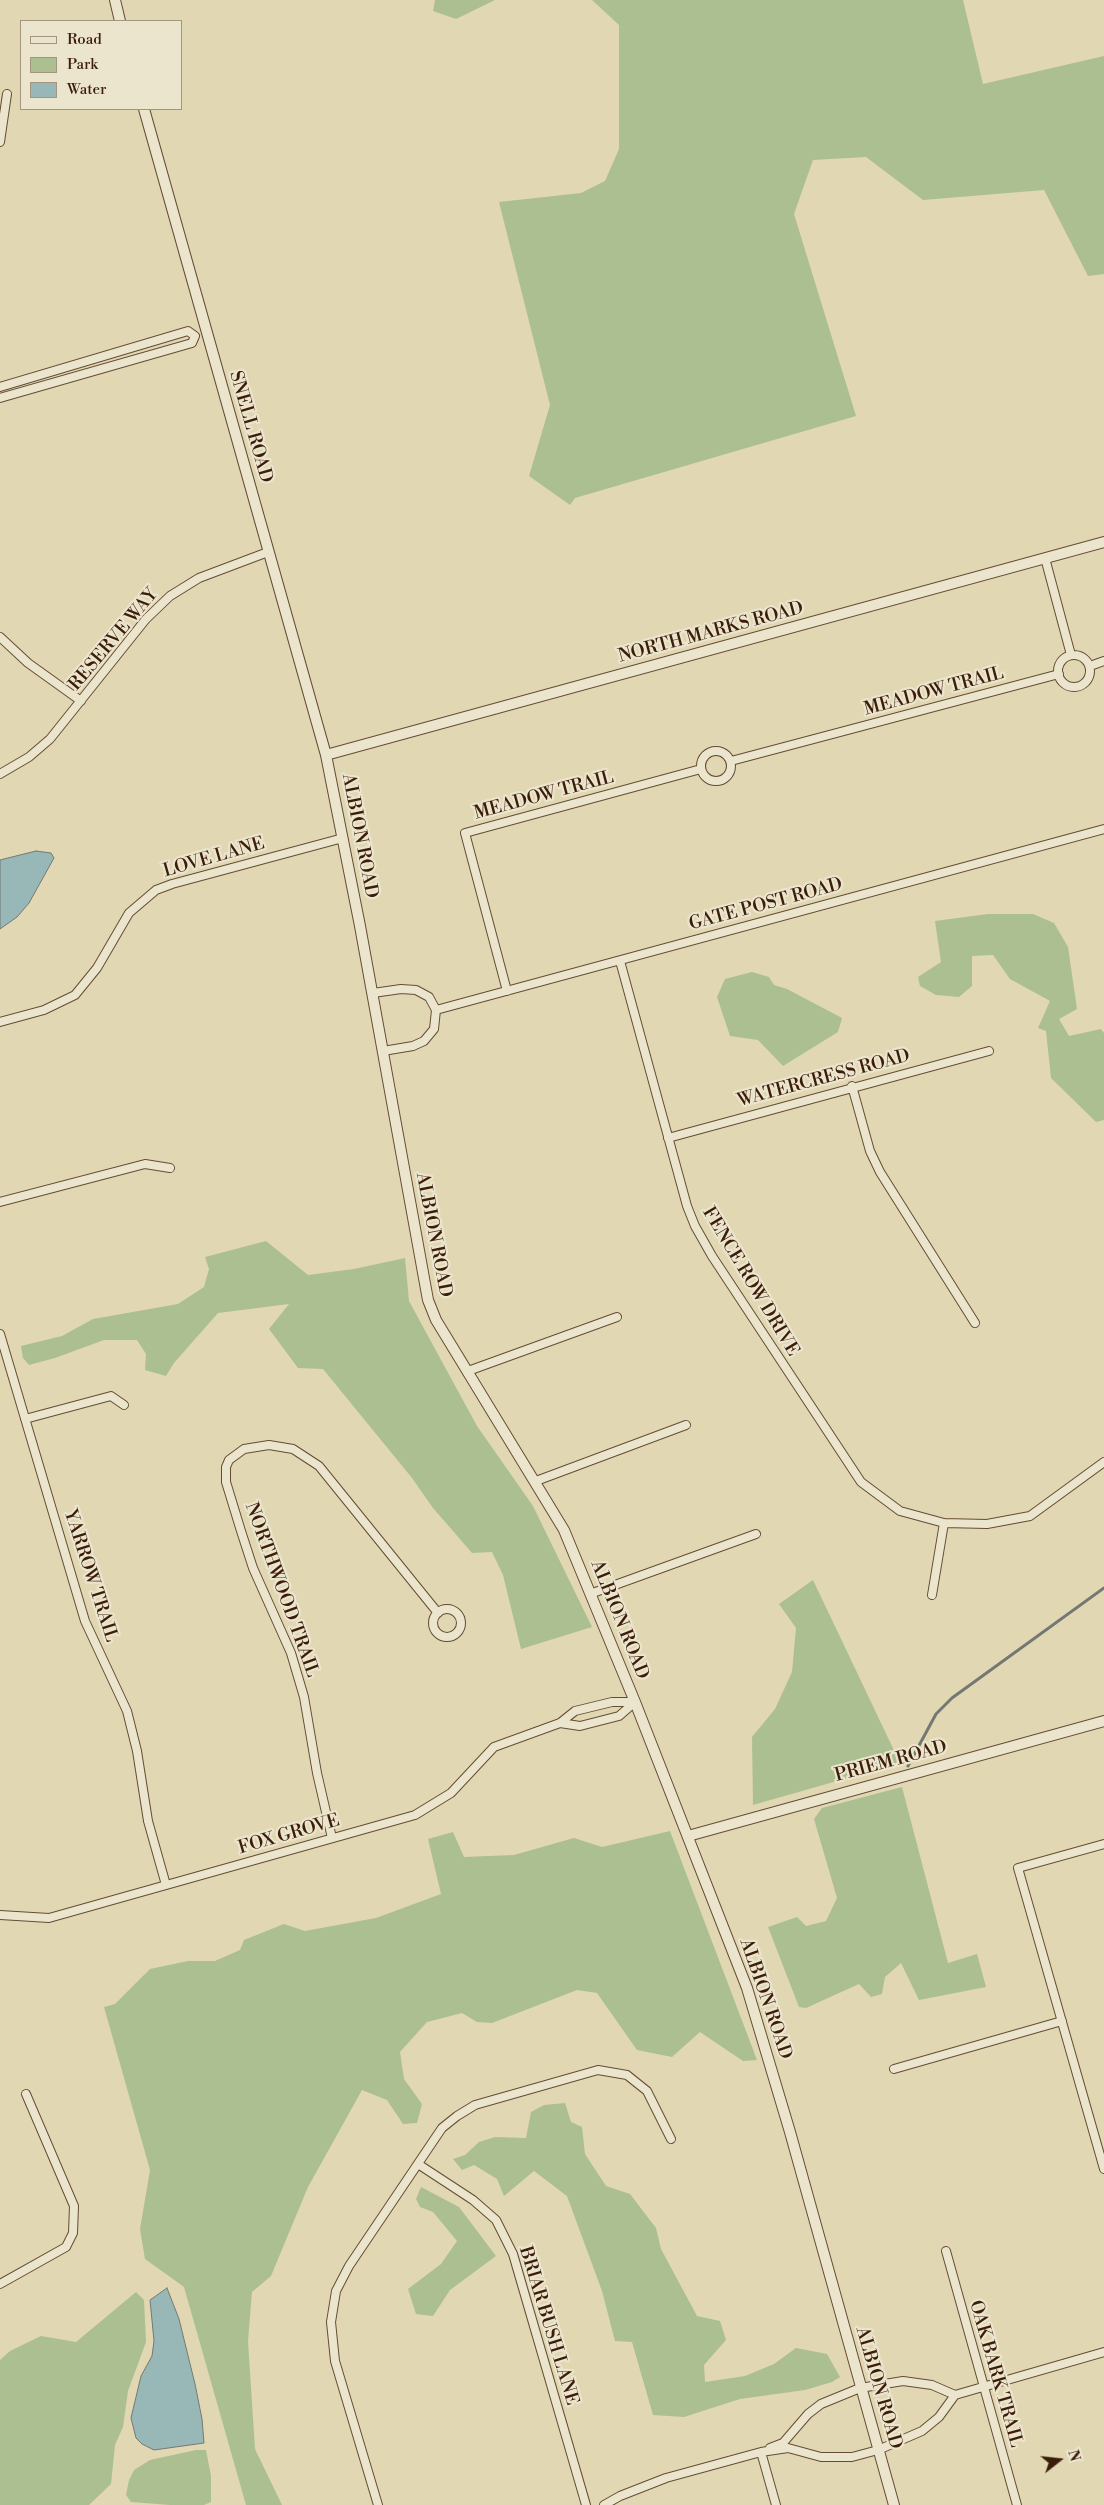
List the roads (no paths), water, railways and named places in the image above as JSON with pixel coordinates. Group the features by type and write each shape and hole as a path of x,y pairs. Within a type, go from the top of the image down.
{"street":[{"path":"115,0 120,20"},
{"path":"0,142 7,94"},
{"name":"SNELL ROAD","path":"144,110 326,755"},
{"path":"0,387 188,331 195,336"},
{"path":"0,398 192,343 195,336 206,332"},
{"name":"NORTH MARKS ROAD","path":"326,755 1104,542"},
{"name":"RESERVE WAY","path":"0,774 16,766 42,747 146,619 170,596 199,578 268,552"},
{"path":"1045,558 1071,655"},
{"path":"0,637 28,663 81,701"},
{"path":"1071,655 1083,657 1090,666 1088,680 1080,686 1066,684 1059,674 1062,660 1071,655"},
{"path":"1090,666 1104,661"},
{"name":"MEADOW TRAIL","path":"731,761 1059,674"},
{"path":"710,751 724,752 731,761 730,774 721,780 711,780 701,769 703,758 710,751"},
{"name":"ALBION ROAD","path":"326,755 373,993 426,1292 436,1320 536,1481 564,1530 635,1702 747,1988 790,2132 894,2505"},
{"name":"MEADOW TRAIL","path":"507,991 465,833 701,769"},
{"name":"GATE POST ROAD","path":"436,1010 1104,828"},
{"name":"LOVE LANE","path":"0,1022 44,1010 75,995 97,968 129,913 141,900 156,890 343,838"},
{"name":"FENCE ROW DRIVE","path":"620,961 687,1206 700,1236 850,1468 861,1482 900,1511 944,1523 987,1524 1030,1516 1104,1462"},
{"path":"373,993 401,989 416,990 429,997 436,1010 434,1029 424,1041 413,1046 383,1051"},
{"name":"WATERCRESS ROAD","path":"668,1138 852,1086 989,1051"},
{"path":"852,1086 870,1151 880,1172 975,1323"},
{"path":"0,1202 145,1164 170,1168"},
{"path":"468,1371 618,1317"},
{"name":"YARROW TRAIL","path":"0,1334 85,1621 127,1711 137,1751 148,1821 166,1885"},
{"path":"25,1420 111,1396 124,1405"},
{"path":"536,1481 686,1425"},
{"name":"NORTHWOOD TRAIL","path":"332,1838 317,1773 304,1697 291,1653 253,1568 241,1531 226,1482 226,1467 230,1460 244,1449 269,1445 292,1449 319,1466 438,1613"},
{"path":"932,1595 944,1523"},
{"path":"590,1594 756,1534"},
{"name":"FOX GROVE","path":"0,1915 49,1918 415,1815 451,1793 494,1747 560,1723 575,1711 612,1702 635,1702"},
{"name":"FOX GROVE","path":"560,1723 580,1726 619,1716 635,1702"},
{"name":"PRIEM ROAD","path":"688,1836 1104,1721"},
{"path":"1104,1844 1018,1868 1104,2169"},
{"path":"894,2068 1062,2021"},
{"path":"378,2505 334,2361 331,2322 336,2291 349,2266 442,2128 457,2116 476,2106 598,2070 627,2074 647,2091 672,2138"},
{"path":"0,2284 66,2247 73,2234 74,2206 26,2094"},
{"name":"BRIAR BUSH LANE","path":"418,2164 474,2200 496,2220 513,2254 586,2505"},
{"name":"OAK BARK TRAIL","path":"946,2251 1017,2505"},
{"path":"604,2505 620,2496 666,2478 761,2452 788,2448 821,2457 852,2457 878,2450 922,2431 939,2416 955,2395 1104,2352"},
{"path":"761,2452 783,2443 808,2414 822,2404 860,2388 903,2381 932,2385 955,2395"},
{"path":"761,2452 776,2505"}],"water":[{"path":"36,851 51,853 54,858 29,903 17,917 0,929 0,860"},
{"path":"167,2288 179,2319 195,2384 202,2419 204,2443 154,2450 142,2444 136,2438 131,2418 141,2376 152,2356 154,2341 150,2300"}],"waterway":[{"path":"908,1766 936,1714 952,1698 1104,1588"}]}
